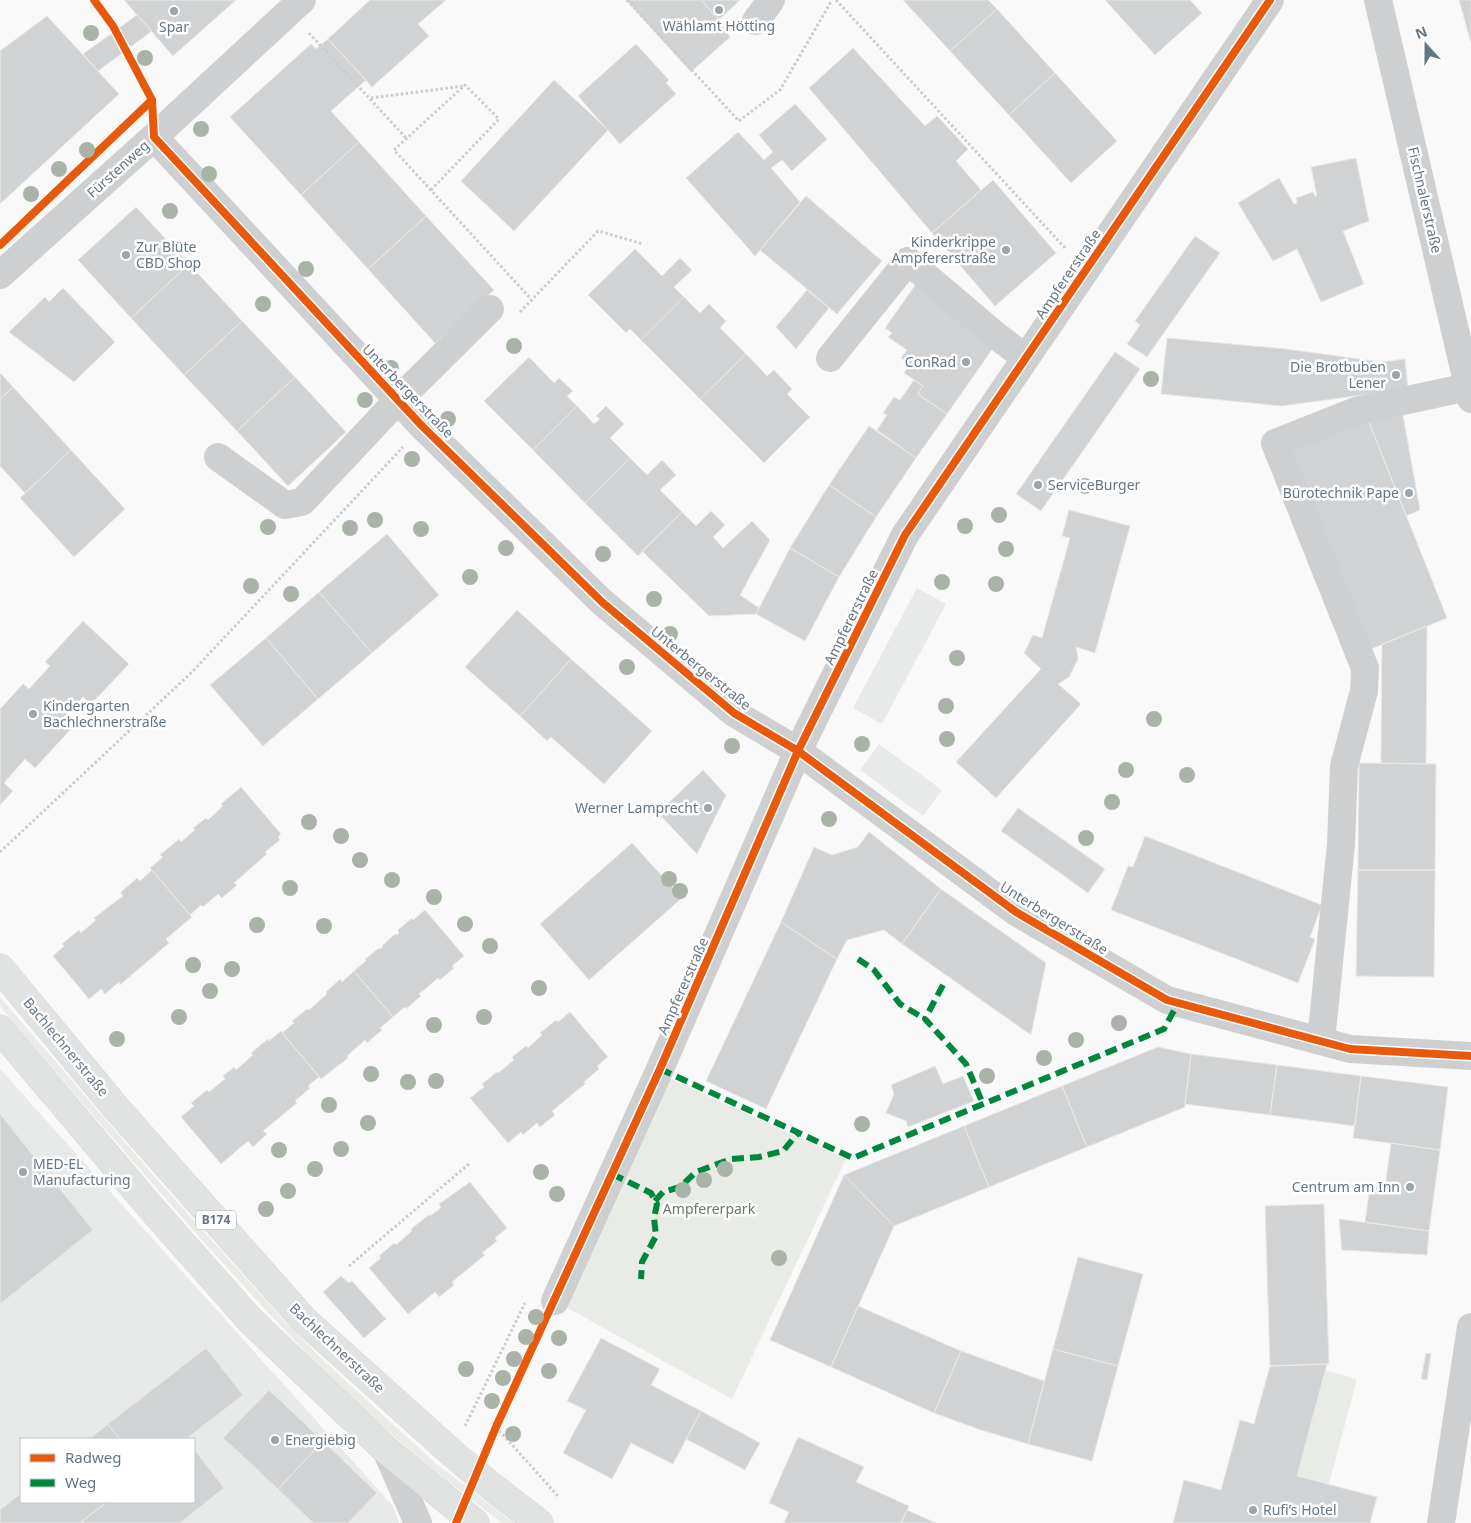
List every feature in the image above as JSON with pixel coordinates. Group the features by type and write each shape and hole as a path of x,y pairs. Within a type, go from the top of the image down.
{"main road":[{"name":"Bachlechnerstraße","path":"0,968 117,1108 304,1320 452,1454 539,1523"},
{"name":"B174","path":"0,1029 151,1208 250,1320 386,1450 475,1523"}],"street":[{"name":"Ampfererstraße","path":"555,1301 660,1069 798,751 905,535 1270,0"},
{"name":"Fischnalerstraße","path":"1378,0 1470,393"},
{"name":"Fürstenweg","path":"0,275 154,137 295,6"},
{"name":"Unterbergerstraße","path":"154,137 422,426 602,602 734,713 798,751 1016,912 1168,1000 1350,1049 1471,1056"},
{"path":"830,358 908,261 994,334 1026,358"},
{"path":"218,457 285,506 302,502 398,400 490,309"},
{"path":"1320,1041 1341,844 1344,766 1364,690 1365,668 1275,443 1356,411 1470,393"},
{"path":"1440,1523 1471,1326"},
{"path":"386,1450 418,1523"}],"path":[{"path":"627,0 739,121 780,90 834,0 1062,246 1088,265"},
{"path":"295,6 407,139"},
{"path":"371,98 465,86"},
{"path":"465,86 394,150 531,299 598,231 643,244"},
{"path":"431,190 499,118 465,86"},
{"path":"0,852 192,672 422,426"},
{"path":"349,1266 470,1163"},
{"path":"452,1454 524,1304 540,1296 555,1301"},
{"path":"493,1436 500,1418"},
{"path":"496,1427 545,1481"}],"shaded area":[{"path":"917,588 946,604 882,724 853,708"},
{"path":"879,744 942,790 923,816 860,770"},
{"path":"0,1069 393,1506 399,1523 0,1523"}],"green space":[{"path":"0,997 154,1176 287,1324 321,1358 434,1462 514,1523 502,1523 429,1466 376,1421 318,1365 200,1238 125,1152 0,1006"},
{"name":"Ampfererpark","path":"658,1073 846,1159 732,1399 555,1301"},
{"path":"1324,1370 1357,1379 1329,1484 1297,1476"}],"building":[{"path":"124,0 236,0 173,56"},
{"path":"370,0 446,0 418,24 429,36 372,87 328,39"},
{"path":"626,0 701,0 719,20 730,37 691,72"},
{"name":"Wählamt Hötting","path":"701,0 740,0 719,20"},
{"path":"903,0 988,0 997,9 950,51"},
{"path":"1105,0 1190,0 1202,13 1155,55"},
{"path":"1459,0 1471,0 1471,43"},
{"path":"997,9 1055,73 1009,115 950,51"},
{"path":"137,15 152,31 98,71 83,54"},
{"path":"47,16 119,94 0,204 0,51"},
{"path":"328,39 366,80 331,111 359,142 301,195 230,117 311,44 316,49"},
{"path":"636,44 669,80 666,83 676,94 620,144 578,96"},
{"path":"853,48 925,126 937,116 968,149 956,161 981,190 932,233 809,88"},
{"path":"1055,73 1117,141 1071,183 1009,115"},
{"path":"554,80 608,130 514,231 461,181"},
{"path":"795,104 827,139 792,171 782,160 771,168 800,202 755,256 686,178 738,132 764,160 773,152 759,135"},
{"path":"359,142 426,216 368,269 301,195"},
{"path":"1356,158 1369,221 1343,231 1364,284 1321,302 1297,249 1273,261 1238,203 1279,178 1294,204 1297,203 1296,198 1313,192 1317,196 1311,167"},
{"path":"993,180 1056,253 995,306 932,233"},
{"path":"806,196 882,261 837,314 760,250"},
{"path":"136,207 189,264 131,318 78,260"},
{"path":"426,216 494,290 435,343 368,269"},
{"path":"1195,236 1220,253 1147,357 1127,344 1140,325 1135,321"},
{"path":"635,249 662,276 680,258 692,270 674,287 684,297 641,340 630,329 626,333 588,295"},
{"path":"189,264 242,321 184,375 131,318"},
{"path":"916,284 998,341 947,414 918,394 923,386 904,373 910,364 901,358 907,350 888,337 892,333 885,328"},
{"path":"63,288 115,342 74,382 9,332 45,297 49,302"},
{"path":"807,290 829,308 796,349 776,327"},
{"path":"684,297 700,313 709,304 726,321 720,328 746,354 700,399 641,340"},
{"path":"242,321 295,377 237,431 184,375"},
{"path":"1167,338 1286,349 1381,362 1405,359 1408,389 1281,406 1161,394"},
{"path":"1115,352 1140,369 1041,511 1016,494"},
{"path":"746,354 767,376 774,370 792,389 787,394 810,417 764,463 700,399"},
{"path":"529,357 554,383 559,378 573,391 567,396 577,406 533,450 484,401"},
{"path":"0,373 13,387 0,399"},
{"path":"295,377 346,432 288,486 237,431"},
{"path":"914,380 923,386 918,394 947,414 916,458 877,430 887,415 883,413 894,397 900,400"},
{"path":"13,387 71,450 25,493 0,466 0,399"},
{"path":"1401,404 1420,510 1406,516 1367,417"},
{"path":"577,406 594,424 600,419 596,416 606,406 624,424 610,438 630,458 585,503 533,450"},
{"path":"1367,417 1447,618 1369,650 1289,448"},
{"path":"869,426 916,458 876,517 829,485"},
{"path":"71,450 125,509 74,557 20,498"},
{"path":"630,458 647,475 662,460 676,475 660,490 682,512 638,556 585,503"},
{"path":"829,485 876,517 839,577 790,548"},
{"path":"1069,510 1130,526 1095,653 1076,647 1078,659 1069,677 1058,684 1081,704 996,798 956,762 1041,669 1024,653 1033,635 1042,638 1070,538 1062,536"},
{"path":"711,511 725,525 713,537 723,548 752,521 770,540 740,595 759,608 756,614 709,616 642,551 682,512 696,526"},
{"path":"387,534 439,595 372,653 319,592"},
{"path":"790,548 839,577 805,641 756,614"},
{"path":"319,592 372,653 318,699 266,638"},
{"path":"517,610 571,659 520,716 465,667"},
{"name":"Kindergarten Bachlechnerstraße","path":"83,621 129,664 91,704 83,697 61,720 71,729 35,768 25,759 4,783 13,791 0,805 0,709 23,684 29,689 50,666 45,662"},
{"path":"1427,626 1426,764 1381,763 1382,644"},
{"path":"266,638 318,699 263,746 210,685"},
{"path":"571,659 652,731 604,784 551,737 547,741 520,716"},
{"path":"1359,763 1436,764 1435,870 1358,870"},
{"path":"703,770 726,795 697,854 658,813"},
{"path":"241,787 281,834 278,837 280,840 234,883 237,885 222,898 218,894 190,915 150,868 163,857 160,855 179,839 181,842 195,830 193,828 206,818 208,820 223,806 221,804"},
{"path":"1018,808 1105,869 1088,893 1001,831"},
{"path":"869,832 941,889 902,944 884,930 847,940 837,959 781,922 814,847 832,855 858,847"},
{"path":"1145,836 1322,905 1310,937 1315,939 1298,983 1111,910 1128,866 1133,867"},
{"path":"632,843 682,898 589,980 540,924"},
{"path":"152,870 192,917 166,939 169,943 120,985 119,982 105,994 101,989 89,999 53,956 64,946 62,944 79,930 81,933 96,920 94,918 123,896 121,892 137,878 140,881"},
{"path":"1358,870 1435,870 1434,977 1356,976"},
{"path":"941,889 1046,963 1031,1035 902,944"},
{"path":"425,910 464,956 452,966 454,968 440,980 438,978 419,994 421,996 406,1009 405,1007 393,1017 354,971 366,961 365,959 383,947 395,934 397,935 399,933 398,930"},
{"path":"781,922 837,959 766,1109 706,1081"},
{"path":"354,971 393,1017 367,1043 365,1040 347,1056 348,1058 321,1079 282,1033 294,1023 292,1021 307,1009 309,1010 327,994 326,992 340,979 342,982"},
{"path":"570,1012 608,1057 597,1066 599,1069 584,1082 585,1084 552,1111 555,1115 540,1127 537,1123 523,1135 521,1132 508,1143 470,1098 484,1087 482,1084 514,1060 512,1057 526,1046 528,1048 542,1035 540,1033"},
{"path":"281,1031 319,1077 295,1101 297,1103 263,1131 267,1134 253,1147 248,1141 221,1164 181,1117 194,1106 191,1103 207,1090 209,1092 225,1079 223,1076 234,1067 236,1070 253,1055 251,1053"},
{"path":"1158,1047 1191,1054 1185,1107 1087,1147 1062,1086"},
{"path":"1191,1054 1277,1065 1270,1115 1185,1104"},
{"path":"1277,1065 1361,1076 1355,1126 1270,1115"},
{"path":"935,1066 943,1084 963,1076 974,1101 908,1127 906,1121 886,1113 894,1094 891,1085"},
{"path":"1361,1076 1448,1087 1440,1150 1353,1138"},
{"path":"1062,1086 1087,1147 989,1187 964,1126"},
{"name":"MED-EL Manufacturing","path":"0,1114 93,1230 0,1304"},
{"path":"964,1126 989,1187 894,1226 844,1175"},
{"name":"Centrum am Inn","path":"1391,1143 1440,1150 1429,1231 1365,1222 1370,1186 1385,1188"},
{"path":"844,1175 894,1226 831,1367 770,1340"},
{"path":"470,1182 507,1228 495,1238 497,1241 482,1253 485,1255 452,1282 454,1285 439,1297 435,1292 408,1314 369,1268 394,1243 396,1245 412,1231 411,1229 441,1208 439,1204"},
{"path":"1324,1204 1329,1364 1270,1366 1265,1206"},
{"path":"1339,1219 1429,1231 1427,1255 1342,1250"},
{"path":"1078,1257 1143,1274 1118,1366 1053,1349"},
{"path":"341,1276 349,1283 352,1281 386,1319 364,1338 323,1292"},
{"path":"858,1306 961,1351 934,1413 831,1367"},
{"path":"601,1338 660,1369 651,1385 701,1411 673,1464 631,1443 612,1479 563,1453 586,1410 567,1401"},
{"path":"206,1348 243,1395 187,1438 119,1438 108,1424"},
{"path":"1053,1349 1118,1366 1092,1461 1028,1444"},
{"path":"961,1351 1044,1381 1028,1444 934,1413"},
{"path":"1426,1353 1431,1354 1427,1380 1421,1379"},
{"path":"1327,1364 1297,1476 1377,1497 1370,1523 1173,1523 1184,1480 1221,1490 1240,1420 1254,1424 1270,1366"},
{"path":"269,1390 323,1441 278,1489 223,1438"},
{"path":"701,1411 760,1443 745,1470 686,1439"},
{"path":"108,1424 119,1438 90,1438"},
{"path":"798,1437 864,1467 856,1482 909,1506 901,1523 784,1523 789,1512 769,1503"},
{"path":"323,1441 377,1493 348,1523 313,1523 278,1489"},
{"path":"195,1450 224,1488 180,1523 80,1523 106,1503 195,1503"},
{"path":"20,1494 20,1503 106,1503 80,1523 0,1523 0,1510"},
{"path":"907,1510 936,1523 901,1523"}],"marked path":[{"path":"858,959 874,970 900,1004 925,1019"},
{"path":"943,985 925,1019 966,1064 983,1104"},
{"path":"660,1069 853,1158 1164,1029 1178,1003"},
{"path":"655,1201 663,1192 680,1187 696,1172 731,1159 759,1157 783,1151 798,1133"},
{"path":"612,1174 651,1193 657,1204 654,1218 656,1236 642,1262 641,1279"}],"cycle path":[{"path":"94,0 113,26 152,100 154,137 422,426 602,602 734,713 798,751 1016,912 1167,1000 1350,1049 1471,1056"},
{"path":"456,1523 496,1427 660,1069 798,751 905,535 1270,0"},
{"path":"0,245 152,100"}],"place":[{"name":"Wählamt Hötting","path":"719,10"},
{"name":"Spar","path":"174,11"},
{"name":"Kinderkrippe Ampfererstraße","path":"1006,250"},
{"name":"Zur Blüte CBD Shop","path":"126,255"},
{"name":"ConRad","path":"966,362"},
{"name":"Die Brotbuben Lener","path":"1396,375"},
{"name":"ServiceBurger","path":"1038,485"},
{"name":"Bürotechnik Pape","path":"1409,493"},
{"name":"Kindergarten Bachlechnerstraße","path":"33,714"},
{"name":"Werner Lamprecht","path":"708,808"},
{"name":"MED-EL Manufacturing","path":"23,1172"},
{"name":"Centrum am Inn","path":"1410,1187"},
{"name":"Energiebig","path":"275,1440"},
{"name":"Rufi’s Hotel","path":"1253,1510"}]}
